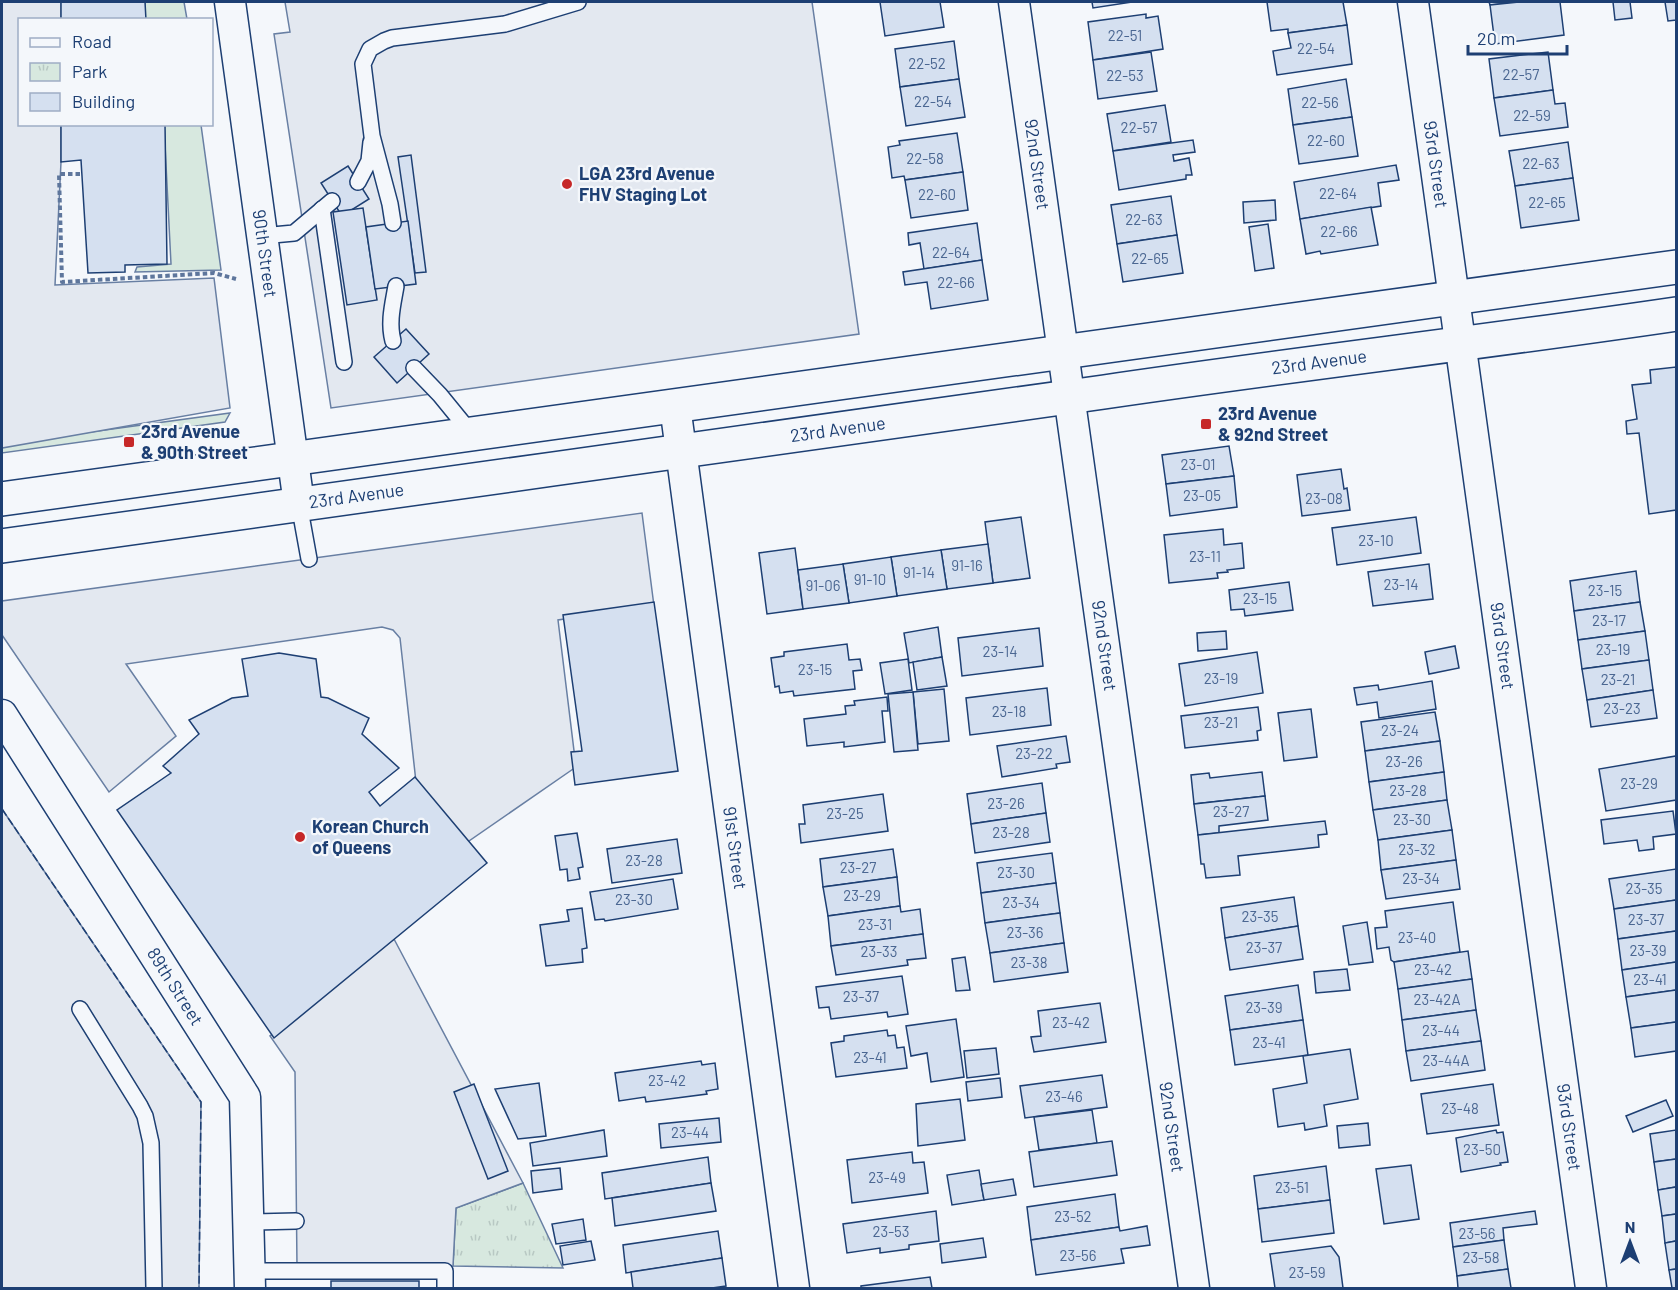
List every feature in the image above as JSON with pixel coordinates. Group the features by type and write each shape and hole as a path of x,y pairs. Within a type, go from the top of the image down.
{"street":[{"name":"90th Street","path":"230,2 299,504"},
{"name":"92nd Street","path":"1014,2 1194,1288"},
{"name":"93rd Street","path":"1413,2 1591,1288"},
{"path":"2,500 1677,267"},
{"name":"23rd Avenue","path":"2,546 1677,314"},
{"name":"91st Street","path":"675,406 794,1288"},
{"name":"89th Street","path":"2,715 245,1097 250,1280"}],"lane":[{"path":"393,223 372,136 363,64 370,49 392,38 506,24 578,2"},
{"path":"358,182 369,161 372,136"},
{"path":"262,236 294,233 327,205 344,362"},
{"path":"393,341 390,327 396,286"},
{"path":"414,368 440,394 473,435"},
{"path":"299,504 309,559"},
{"path":"80,1009 140,1106 149,1129 154,1288"},
{"path":"250,1222 296,1221"},
{"path":"250,1280 445,1271 445,1288"}],"path":[{"path":"80,174 59,174 62,282 214,273 269,288"}],"green space":[{"path":"145,2 184,2 187,18 145,18"},
{"path":"164,126 201,126 221,270 135,272 137,267 171,264"},
{"path":"230,413 225,422 2,453 2,444"},
{"path":"523,1183 563,1268 453,1266 456,1208"}],"shaded area":[{"path":"2,2 61,2 61,18 18,18 18,126 61,126 55,285 214,278 230,408 2,448"},
{"name":"LGA 23rd Avenue FHV Staging Lot","path":"285,2 812,2 859,334 331,408 274,34 290,32"},
{"path":"642,513 654,606 558,620 576,767 466,843 416,782 400,638 393,630 382,627 126,664 176,736 109,792 2,635 2,601"},
{"path":"2,809 201,1102 199,1288 2,1288"},
{"path":"394,939 523,1183 456,1208 453,1266 297,1267 295,1072 270,1036"}],"building":[{"path":"61,2 145,2 146,18 61,18"},
{"path":"880,2 940,2 944,27 885,36"},
{"path":"1092,2 1132,2 1093,8"},
{"path":"1267,2 1343,2 1347,25 1288,33 1288,29 1271,31"},
{"path":"1489,2 1519,2 1490,5"},
{"path":"1560,2 1564,35 1495,44 1490,5"},
{"path":"1613,2 1630,2 1632,18 1615,20"},
{"path":"1665,2 1676,2 1676,20 1668,21"},
{"path":"1146,14 1146,18 1158,16 1163,49 1093,60 1088,22"},
{"path":"1347,25 1352,64 1277,75 1273,51 1291,48 1288,33"},
{"path":"954,41 959,79 900,87 895,49"},
{"path":"1151,52 1157,91 1098,99 1093,60"},
{"path":"1548,52 1553,90 1494,98 1489,59"},
{"path":"959,79 965,117 906,126 900,87"},
{"path":"1346,79 1352,117 1293,125 1288,89"},
{"path":"1553,90 1555,104 1565,103 1568,127 1500,136 1494,98"},
{"path":"1165,105 1171,142 1113,151 1107,114"},
{"path":"1352,117 1358,156 1299,164 1293,125"},
{"path":"61,126 165,126 167,264 125,265 125,272 88,273 81,160 61,162"},
{"path":"957,133 963,172 905,180 904,176 892,178 888,147 900,145 899,141"},
{"path":"1193,140 1195,152 1173,155 1174,161 1189,158 1192,175 1186,175 1186,179 1119,190 1113,151"},
{"path":"1568,142 1573,178 1515,186 1509,151"},
{"path":"411,155 426,272 415,273 398,157"},
{"path":"1396,165 1399,180 1378,183 1381,206 1300,219 1294,182"},
{"path":"348,166 369,199 342,216 321,183"},
{"path":"963,172 968,210 911,218 905,180"},
{"path":"1573,178 1579,220 1521,228 1515,186"},
{"path":"1171,196 1177,235 1117,244 1111,205"},
{"path":"1275,200 1276,220 1244,223 1243,202"},
{"path":"1371,207 1378,245 1321,254 1320,251 1306,254 1300,219"},
{"path":"363,208 377,300 347,305 333,212"},
{"path":"408,221 416,284 375,289 366,227"},
{"path":"977,223 982,260 924,269 920,243 909,245 908,233"},
{"path":"1268,224 1274,268 1255,271 1249,227"},
{"path":"1177,235 1183,273 1123,282 1117,244"},
{"path":"982,260 988,300 931,309 927,282 905,285 903,272"},
{"path":"406,329 429,354 397,383 374,357"},
{"path":"1676,367 1676,510 1649,514 1639,433 1627,434 1626,421 1637,419 1632,385 1651,383 1650,370"},
{"path":"1229,446 1234,476 1166,484 1162,455"},
{"path":"1341,469 1350,510 1302,516 1297,475"},
{"path":"1234,476 1237,507 1170,516 1166,484"},
{"path":"1021,517 1030,578 993,583 985,522"},
{"path":"1416,517 1421,553 1337,565 1332,528"},
{"path":"1223,529 1224,545 1242,543 1244,568 1217,573 1218,578 1169,583 1164,535"},
{"path":"988,544 993,583 947,589 941,550"},
{"path":"795,548 803,609 767,614 759,553"},
{"path":"941,550 947,589 897,596 891,557"},
{"path":"891,557 897,596 849,603 843,564"},
{"path":"843,564 849,603 803,609 798,570"},
{"path":"1429,564 1433,599 1373,606 1368,572"},
{"path":"1636,571 1640,602 1574,611 1570,581"},
{"path":"1289,582 1293,610 1245,616 1244,609 1231,610 1229,590"},
{"path":"654,602 678,771 575,785 571,752 582,751 563,615"},
{"path":"1640,602 1645,631 1578,640 1574,611"},
{"path":"938,627 942,657 909,663 904,633"},
{"path":"1039,628 1043,666 962,676 958,638"},
{"path":"1226,631 1227,649 1198,651 1197,633"},
{"path":"1645,631 1649,660 1582,669 1578,640"},
{"path":"847,644 849,660 860,659 862,670 853,671 855,689 794,696 793,691 780,693 779,686 775,687 771,658 784,656 784,652"},
{"path":"1455,646 1459,668 1429,674 1425,652"},
{"path":"1257,652 1263,693 1185,706 1179,664"},
{"name":"Korean Church of Queens","path":"279,653 316,659 321,697 328,698 369,718 362,734 399,768 369,792 380,806 415,777 487,863 274,1038 117,810 171,773 163,766 199,734 189,720 232,698 248,696 242,659"},
{"path":"942,657 947,686 917,690 913,662"},
{"path":"908,659 912,690 885,694 880,663"},
{"path":"1649,660 1653,690 1587,700 1582,669"},
{"path":"1432,681 1436,709 1379,718 1377,702 1357,705 1354,688 1378,685 1379,690"},
{"path":"1047,688 1051,725 970,735 966,698"},
{"path":"944,689 949,741 918,744 913,692"},
{"path":"1653,690 1657,718 1591,727 1587,700"},
{"path":"913,692 918,750 894,752 888,694"},
{"path":"887,697 888,711 882,711 885,742 844,747 844,742 807,746 804,719 846,714 845,706 855,705 854,701"},
{"path":"1258,707 1261,730 1257,731 1258,740 1185,748 1181,716"},
{"path":"1311,709 1317,757 1284,761 1278,713"},
{"path":"1435,712 1440,741 1365,751 1361,722"},
{"path":"1066,736 1070,762 1056,764 1057,768 1002,777 997,746"},
{"path":"1440,741 1444,772 1369,782 1365,751"},
{"path":"1676,756 1676,800 1606,811 1599,769"},
{"path":"1262,772 1265,796 1194,804 1191,775 1209,773 1210,778"},
{"path":"1444,772 1447,800 1373,810 1369,782"},
{"path":"1042,783 1046,813 971,824 967,794"},
{"path":"883,794 888,831 801,843 799,824 805,824 803,805"},
{"path":"1265,796 1268,820 1219,826 1219,833 1198,835 1194,804"},
{"path":"1447,800 1452,830 1378,840 1373,810"},
{"path":"1673,811 1676,834 1653,837 1654,849 1639,851 1637,840 1604,844 1601,820"},
{"path":"1046,813 1050,842 975,853 971,824"},
{"path":"1325,821 1327,834 1318,835 1319,847 1238,856 1240,875 1206,878 1204,864 1201,864 1198,835"},
{"path":"1452,830 1456,860 1381,870 1378,840"},
{"path":"577,833 583,867 578,868 580,879 568,881 567,869 560,870 555,836"},
{"path":"677,839 682,873 612,883 607,849"},
{"path":"893,849 897,877 823,887 820,859"},
{"path":"1052,853 1056,883 981,893 977,863"},
{"path":"1456,860 1460,889 1386,899 1381,870"},
{"path":"1676,869 1676,900 1614,909 1609,879"},
{"path":"897,877 900,906 828,916 823,887"},
{"path":"673,879 678,909 605,921 604,919 595,920 590,892"},
{"path":"1056,883 1060,913 985,923 981,893"},
{"path":"1294,897 1298,926 1225,938 1221,908"},
{"path":"1676,900 1676,931 1618,939 1614,909"},
{"path":"1453,902 1460,952 1394,962 1391,960 1389,947 1377,949 1375,928 1387,927 1385,911"},
{"path":"900,906 901,912 920,909 923,934 831,946 828,916"},
{"path":"582,908 587,948 582,949 583,962 546,966 540,925 569,921 567,910"},
{"path":"1060,913 1064,943 990,953 985,923"},
{"path":"1367,922 1373,962 1349,965 1343,926"},
{"path":"1298,926 1303,959 1230,970 1225,938"},
{"path":"1676,931 1676,962 1622,970 1618,939"},
{"path":"923,934 926,958 907,960 908,965 836,975 831,946"},
{"path":"1064,943 1068,972 994,982 990,953"},
{"path":"1468,951 1472,979 1398,989 1394,962"},
{"path":"965,957 970,990 956,991 952,959"},
{"path":"1676,962 1676,990 1626,997 1622,970"},
{"path":"1347,969 1350,990 1316,993 1314,972"},
{"path":"902,976 908,1014 888,1017 887,1012 831,1019 829,1007 819,1008 816,987"},
{"path":"1472,979 1476,1010 1402,1020 1398,989"},
{"path":"1298,985 1303,1020 1230,1030 1225,996"},
{"path":"1676,990 1676,1022 1631,1028 1626,997"},
{"path":"1100,1003 1106,1042 1034,1052 1031,1037 1041,1036 1038,1011"},
{"path":"1476,1010 1481,1041 1406,1051 1402,1020"},
{"path":"956,1019 964,1077 931,1082 927,1053 911,1056 906,1026"},
{"path":"1303,1020 1308,1055 1235,1065 1230,1030"},
{"path":"1676,1022 1676,1051 1635,1057 1631,1028"},
{"path":"887,1030 888,1036 895,1035 897,1048 904,1047 907,1068 836,1077 831,1043 844,1041 844,1036"},
{"path":"1481,1041 1485,1070 1411,1081 1406,1051"},
{"path":"996,1048 999,1074 967,1078 964,1051"},
{"path":"1350,1049 1358,1099 1324,1105 1327,1126 1305,1130 1304,1123 1278,1127 1273,1089 1307,1083 1303,1056"},
{"path":"701,1061 702,1065 715,1063 718,1089 706,1091 707,1094 646,1102 645,1097 619,1101 615,1073"},
{"path":"1102,1075 1107,1107 1025,1118 1020,1086"},
{"path":"1000,1078 1002,1097 968,1101 966,1082"},
{"path":"539,1083 546,1136 518,1139 495,1089"},
{"path":"474,1084 508,1171 488,1179 454,1092"},
{"path":"1493,1084 1499,1125 1427,1134 1421,1094"},
{"path":"960,1099 965,1140 918,1146 916,1104"},
{"path":"1666,1100 1673,1116 1633,1132 1626,1116"},
{"path":"1092,1110 1097,1143 1039,1150 1034,1117"},
{"path":"719,1118 721,1142 661,1148 659,1124"},
{"path":"1368,1123 1370,1145 1339,1148 1337,1126"},
{"path":"604,1130 607,1156 533,1166 530,1143"},
{"path":"1496,1130 1497,1133 1503,1132 1508,1162 1461,1172 1456,1138"},
{"path":"1676,1130 1676,1159 1654,1162 1650,1134"},
{"path":"1112,1141 1117,1175 1034,1187 1029,1152"},
{"path":"912,1152 913,1163 924,1162 928,1193 852,1203 847,1160"},
{"path":"708,1157 711,1183 605,1199 602,1173"},
{"path":"1676,1159 1676,1187 1658,1190 1654,1162"},
{"path":"1411,1165 1419,1219 1384,1224 1376,1169"},
{"path":"1326,1166 1330,1200 1258,1209 1254,1176"},
{"path":"560,1168 562,1189 533,1193 531,1171"},
{"path":"979,1170 984,1200 952,1205 947,1175"},
{"path":"1013,1179 1016,1195 984,1200 981,1184"},
{"path":"711,1183 716,1211 615,1226 612,1198"},
{"path":"1676,1187 1676,1214 1662,1216 1658,1190"},
{"path":"1115,1194 1119,1227 1031,1240 1027,1207"},
{"path":"1330,1200 1334,1233 1262,1242 1258,1209"},
{"path":"936,1211 939,1241 909,1245 909,1249 880,1253 880,1248 847,1253 843,1224"},
{"path":"1535,1211 1537,1224 1503,1228 1504,1240 1453,1247 1450,1223"},
{"path":"1676,1214 1676,1241 1665,1243 1662,1216"},
{"path":"583,1219 586,1240 556,1244 552,1224"},
{"path":"1147,1226 1150,1245 1121,1249 1124,1263 1036,1275 1031,1240 1119,1227 1120,1231"},
{"path":"718,1231 722,1258 626,1273 623,1245"},
{"path":"983,1238 986,1257 942,1263 940,1244"},
{"path":"1504,1240 1508,1269 1457,1276 1453,1247"},
{"path":"591,1241 595,1260 563,1265 560,1246"},
{"path":"1676,1241 1676,1269 1669,1270 1665,1243"},
{"path":"1331,1246 1339,1257 1343,1288 1275,1288 1270,1254"},
{"path":"722,1258 726,1286 633,1288 631,1272"},
{"path":"1508,1269 1511,1288 1458,1288 1457,1276"},
{"path":"1676,1269 1676,1288 1672,1288 1669,1270"},
{"path":"930,1277 932,1288 861,1288 861,1286"},
{"path":"331,1281 419,1281 419,1288 331,1288"}],"fence":[{"path":"2,809 201,1102 199,1288"}],"place":[{"name":"LGA 23rd Avenue FHV Staging Lot","path":"567,184"},
{"name":"23rd Avenue & 92nd Street","path":"1206,424"},
{"name":"23rd Avenue & 90th Street","path":"129,442"},
{"name":"Korean Church of Queens","path":"300,837"}]}
